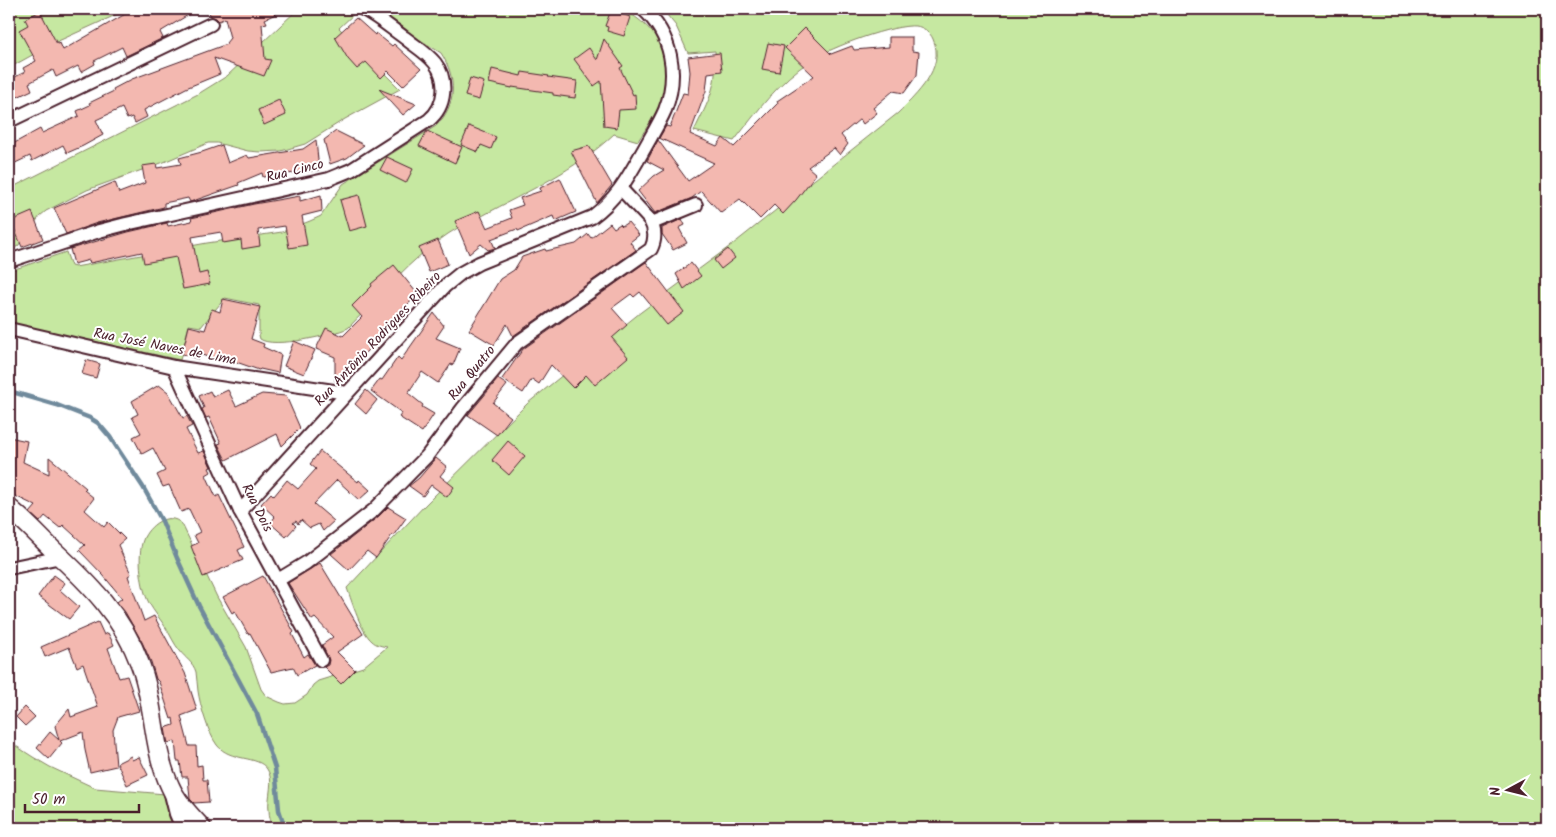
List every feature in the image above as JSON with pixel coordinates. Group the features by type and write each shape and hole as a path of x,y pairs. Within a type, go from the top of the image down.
{"street":[{"name":"Rua Cinco","path":"9,261 126,224 329,179 351,170 430,120 438,111 443,96 441,75 436,64 424,53 363,9"},
{"name":"Rua Antônio Rodrigues Ribeiro","path":"240,511 444,286 461,273 480,263 592,217 606,206 621,189 664,112 672,83 673,67 666,38 658,25 643,9"},
{"path":"9,121 211,24"},
{"path":"621,189 652,223 696,205"},
{"name":"Rua Quatro","path":"278,580 306,563 374,510 427,456 517,343 651,248 654,236 652,223"},
{"name":"Rua José Naves de Lima","path":"9,329 174,367 347,393"},
{"name":"Rua Dois","path":"174,367 240,511 321,660"},
{"path":"9,508 82,576 114,614 135,650 147,687 157,743 176,814 182,828"},
{"path":"9,568 61,557"},
{"path":"170,787 183,808 202,828"}],"green space":[{"path":"9,9 129,9 54,43 9,68"},
{"path":"298,9 347,9 354,14 339,28 400,89 345,119 305,144 281,151 260,152 217,143 208,143 164,162 87,190 46,211 40,216 18,246 9,251 9,189 198,94 227,76"},
{"path":"371,9 623,9 647,26 662,47 668,71 662,100 638,141 614,134 568,169 534,189 452,231 434,244 396,278 348,328 340,331 290,342 267,342 260,339 259,335 259,305 225,298 201,327 189,325 180,360 9,323 9,271 66,252 71,266 75,267 207,243 282,232 321,216 343,184 436,126 448,109 452,91 450,72 441,53"},
{"path":"662,9 1547,9 1547,828 273,828 269,805 271,783 267,769 257,762 229,754 217,745 203,711 195,669 176,646 146,597 140,554 143,540 149,530 165,519 177,520 182,524 217,597 246,647 261,689 266,696 285,704 295,703 307,695 318,681 363,667 387,647 375,643 368,637 357,616 347,588 425,505 528,403 641,312 737,241 898,113 927,80 936,60 936,50 932,36 926,30 916,26 906,26 878,32 847,43 812,60 789,77 769,97 734,141 694,131 714,84 715,51 688,53 676,26"},
{"path":"9,735 16,746 33,757 95,788 165,794 194,828 9,828"}],"building":[{"path":"134,9 198,9 160,32 163,38 126,56 122,47 94,61 95,64 81,72 78,66 56,77 53,70 29,83 32,90 9,101 9,80 25,72 23,68 36,61 19,30 28,25 25,19 40,11 57,44 60,43 63,50"},
{"path":"207,9 286,9 265,19 267,23 262,24 265,59 271,60 264,76 214,58 220,74 186,88 144,110 147,117 135,123 132,117 127,119 122,108 96,120 103,135 83,146 67,153 63,145 32,161 30,156 9,166 9,146 40,129 42,133 79,116 77,111 132,79 227,44 230,38 225,18 219,21 211,16"},
{"path":"611,10 630,17 624,36 607,31 608,27 605,26"},
{"path":"356,18 375,35 376,33 392,46 394,44 421,69 403,86 388,71 381,78 366,62 357,69 348,59 335,37"},
{"path":"805,28 831,54 852,46 854,50 889,47 889,37 912,37 912,51 919,52 917,75 904,93 893,91 873,108 877,113 863,124 860,119 841,135 848,144 840,155 834,148 808,167 816,174 783,214 774,205 760,219 740,199 721,213 701,191 692,198 655,213 638,191 654,176 664,170 647,161 658,140 688,181 714,163 659,138 666,126 670,127 683,93 688,94 690,72 688,57 720,53 722,71 708,73 706,91 690,134 717,146 723,138 734,147 778,103 777,101 814,76 785,48"},
{"path":"604,39 623,66 620,68 633,95 635,94 636,109 619,110 617,128 604,126 601,81 594,86 574,59 589,48 597,60"},
{"path":"768,43 784,46 779,72 762,69"},
{"path":"492,69 521,76 522,72 577,81 575,98 489,83"},
{"path":"470,78 484,82 479,100 465,96"},
{"path":"379,89 416,104 403,115"},
{"path":"279,100 286,115 264,125 258,110"},
{"path":"469,126 496,137 491,149 481,145 478,152 461,145"},
{"path":"336,131 364,145 347,158 330,164 324,140"},
{"path":"427,131 462,147 455,163 419,146"},
{"path":"316,140 319,170 263,177 262,173 238,183 239,185 190,202 188,198 164,203 164,207 97,223 66,234 54,208 115,182 119,193 145,183 142,166 156,164 157,168 181,164 179,158 222,145 228,163 247,155 249,158 303,149"},
{"path":"589,146 612,185 597,203 571,151"},
{"path":"387,157 413,169 406,183 380,170"},
{"path":"560,178 576,212 555,221 553,216 518,231 517,229 491,239 495,248 488,250 481,244 469,254 455,221 479,211 487,228 512,218 509,210 523,205 520,198 541,191 540,188"},
{"path":"321,195 322,211 302,216 307,245 289,248 285,226 258,230 260,246 242,249 241,240 223,243 221,232 192,237 199,274 207,272 210,284 183,289 176,257 144,263 142,252 90,263 89,260 74,264 70,249 128,232 167,223 168,226 192,221 191,218 254,204 300,196 300,201"},
{"path":"359,195 367,226 349,231 340,200"},
{"path":"32,212 43,239 22,247 11,221"},
{"path":"682,219 685,225 679,228 687,243 673,250 662,234 662,228"},
{"path":"628,222 639,235 630,242 636,250 513,336 507,324 494,345 469,330 500,279 514,270 522,257 545,249 546,251 576,244 588,234 591,238 610,223 614,228"},
{"path":"438,240 448,264 429,272 419,248"},
{"path":"728,249 735,258 721,269 714,260"},
{"path":"646,262 684,312 667,325 640,292 634,297 631,294 612,308 627,325 612,338 628,357 595,385 586,375 573,388 551,365 539,384 532,379 523,393 502,379 523,349"},
{"path":"691,263 701,276 684,289 676,274"},
{"path":"394,265 416,292 416,297 400,311 404,314 353,365 355,367 335,381 335,357 316,349 326,328 343,336 362,317 352,306 372,286 371,284"},
{"path":"223,299 260,307 251,339 264,344 263,347 281,355 278,373 259,370 219,356 217,360 199,354 198,359 182,354 189,326 205,330 212,309 220,312"},
{"path":"434,313 444,326 436,338 460,348 453,365 451,364 438,383 422,372 408,393 423,405 422,407 434,414 422,432 399,417 402,413 371,391 380,379 382,380 398,357 401,360"},
{"path":"294,341 315,350 304,374 284,366"},
{"path":"86,360 100,364 96,378 82,374"},
{"path":"498,379 507,385 493,403 511,417 497,435 468,415"},
{"path":"159,385 168,392 183,418 187,416 192,426 186,429 198,453 204,451 211,467 209,468 211,472 206,475 216,497 219,495 244,547 238,550 243,560 203,577 191,546 198,543 194,535 200,532 189,509 181,512 169,485 163,487 157,475 165,471 153,448 142,454 133,437 141,433 132,417 138,414 132,401"},
{"path":"228,390 236,406 262,394 286,396 300,428 282,446 277,434 226,460 218,444 221,443 209,417 206,418 202,409 204,408 199,396 210,391 213,397"},
{"path":"366,390 377,400 366,414 355,404"},
{"path":"9,437 27,441 23,462 49,474 49,457 86,488 84,490 94,498 85,510 104,527 108,522 125,539 118,545 131,574 128,576 144,621 154,616 185,673 197,710 181,716 189,746 196,746 197,766 202,765 203,780 207,780 209,802 194,803 190,799 188,777 182,777 180,761 177,761 175,741 168,743 167,739 165,728 174,725 173,718 171,719 159,682 156,679 142,642 117,602 122,598 79,550 85,545 63,525 60,528 45,516 40,522 30,513 36,506 9,493"},
{"path":"508,441 525,456 509,475 492,460"},
{"path":"320,451 370,490 359,500 337,480 314,504 334,521 323,531 319,524 310,528 301,520 298,524 296,521 293,523 296,526 286,537 270,523 275,517 261,504 271,493 274,496 287,480 298,489 316,469 310,464"},
{"path":"436,458 447,467 440,476 454,487 447,497 431,485 423,496 409,486 419,478"},
{"path":"388,507 406,518 376,558 367,551 349,570 331,554"},
{"path":"320,563 363,634 337,652 355,670 341,684 324,667 328,665 329,660 322,645 333,637 315,618 312,620 288,583"},
{"path":"54,575 65,583 60,590 79,607 69,619 38,596"},
{"path":"263,576 294,632 292,634 304,657 308,654 315,665 297,675 293,667 271,672 250,633 248,634 235,611 232,613 223,597"},
{"path":"98,622 104,635 108,633 114,645 108,648 119,678 127,676 139,711 118,717 113,730 116,766 90,772 83,732 60,741 62,743 49,759 37,748 50,732 59,740 55,726 69,709 71,717 98,707 83,664 77,667 69,647 45,657 41,647"},
{"path":"25,707 35,717 25,726 16,717"},
{"path":"131,756 132,760 139,757 148,775 127,785 117,763"}],"waterway":[{"path":"9,391 57,405 98,423 110,437 143,487 162,521 199,606 257,714 275,768 279,810 285,828"}]}
